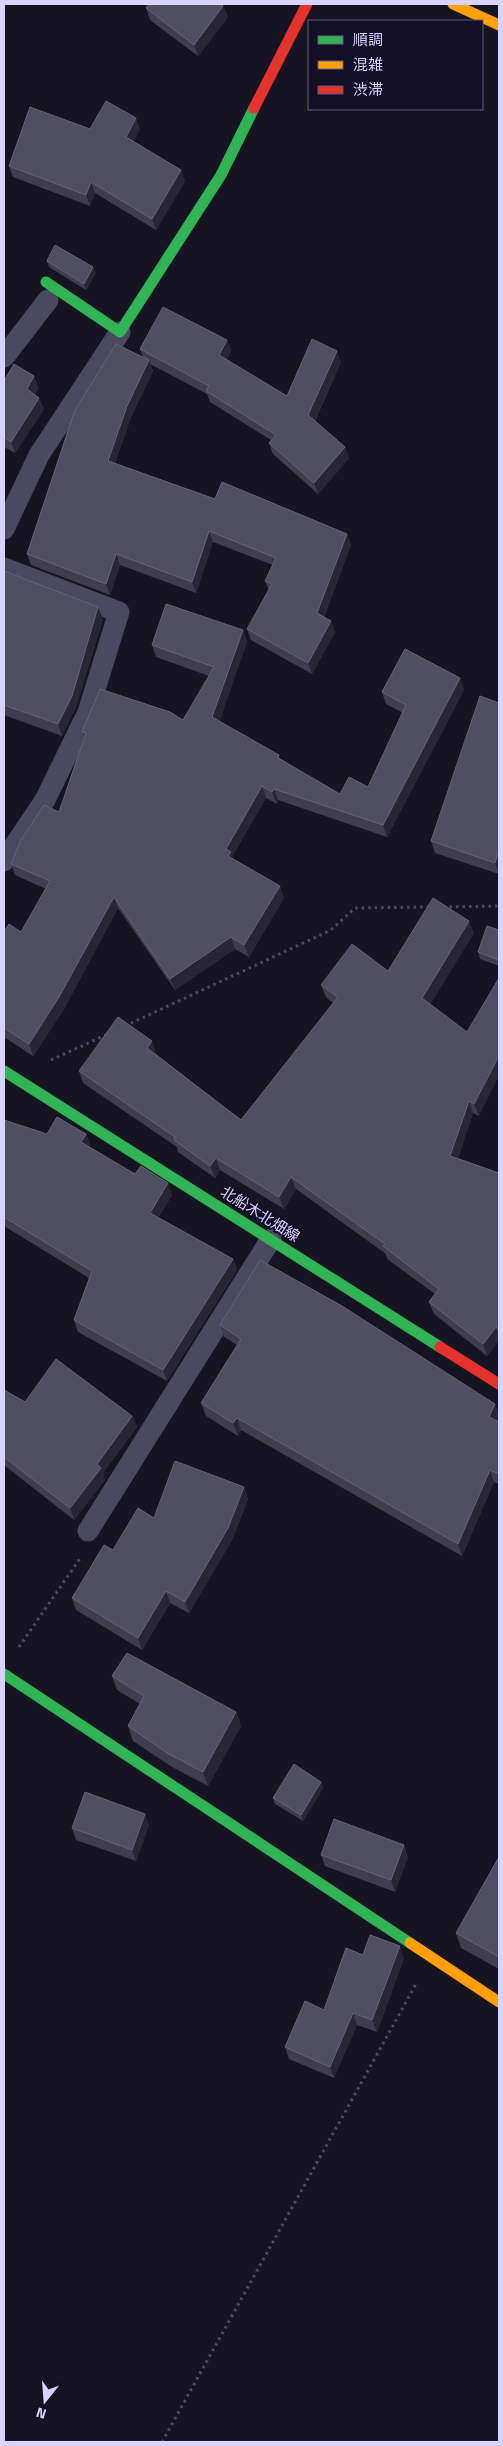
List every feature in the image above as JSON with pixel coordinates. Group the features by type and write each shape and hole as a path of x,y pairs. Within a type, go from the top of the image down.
{"street":[{"path":"47,291 120,332 220,175 306,4"},
{"path":"453,4 499,25"},
{"name":"北船木北畑線","path":"4,1071 29,1085 499,1384"},
{"path":"4,1674 499,2002"}],"lane":[{"path":"4,357 47,291"},
{"path":"4,529 39,455 120,332"},
{"path":"4,568 119,612 88,712 45,800 4,861"},
{"path":"88,1531 271,1239"}],"path":[{"path":"442,907 499,906"},
{"path":"117,1030 331,930 355,908 432,907"},
{"path":"29,1085 45,1063 108,1034"},
{"path":"15,1653 86,1550 88,1531"},
{"path":"162,2442 431,1957"}],"building":[{"path":"149,4 221,4 223,6 194,45 146,8"},
{"path":"106,101 136,118 126,137 181,170 152,219 91,182 86,195 9,166 30,107 90,129"},
{"path":"55,245 93,267 84,284 47,261"},
{"path":"163,307 227,340 219,355 287,396 312,339 337,351 308,415 345,447 314,483 269,443 276,435 206,391 209,386 140,349"},
{"path":"116,344 149,360 127,406 108,461 215,499 222,482 347,534 317,613 331,621 308,663 247,629 272,584 265,581 276,558 209,531 192,582 116,554 106,584 27,554 75,410"},
{"path":"14,364 34,376 27,389 39,398 11,442 4,437 4,381"},
{"path":"4,571 98,607 72,696 58,724 4,705"},
{"path":"166,604 243,630 212,717 279,755 278,758 340,794 349,777 368,787 406,705 382,692 405,649 460,678 383,825 274,789 272,792 262,786 226,849 231,852 228,856 280,886 244,945 231,937 170,979 114,897 59,997 29,1044 4,1028 4,932 9,924 21,932 50,881 11,864 21,840 44,805 59,812 86,733 82,732 100,689 170,712 183,720 214,667 152,645"},
{"path":"480,696 499,703 499,851 495,863 431,841"},
{"path":"433,898 469,921 422,998 467,1032 499,978 499,1056 474,1104 469,1101 450,1156 499,1173 499,1330 496,1327 483,1344 429,1302 439,1289 383,1246 385,1244 291,1177 279,1197 216,1158 210,1166 174,1140 175,1137 79,1071 118,1017 152,1041 147,1048 241,1120 338,997 321,985 352,944 388,971"},
{"path":"487,926 499,930 499,960 478,952"},
{"path":"57,1117 86,1134 81,1142 135,1174 141,1166 168,1183 150,1213 233,1259 163,1370 74,1320 92,1271 4,1217 4,1120 47,1134"},
{"path":"260,1260 342,1306 495,1404 489,1417 499,1422 499,1474 490,1470 458,1544 237,1418 233,1423 201,1403 241,1339 220,1325"},
{"path":"56,1359 132,1416 97,1464 101,1468 70,1508 4,1457 4,1390 25,1402"},
{"path":"175,1461 244,1487 228,1528 185,1602 166,1591 138,1638 72,1598 104,1545 113,1550 138,1508 154,1518"},
{"path":"127,1653 236,1712 203,1772 167,1753 128,1726 144,1696 112,1676"},
{"path":"294,1764 321,1782 301,1815 273,1798"},
{"path":"85,1792 145,1814 132,1850 72,1828"},
{"path":"334,1819 404,1845 391,1880 321,1855"},
{"path":"499,1857 499,1957 456,1933"},
{"path":"370,1935 400,1946 372,2020 353,2013 330,2067 285,2047 305,2001 324,2010 346,1948 363,1955"}],"traffic: fast":[{"path":"46,282 120,332 221,175 254,108"},
{"path":"4,1071 440,1347"},
{"path":"4,1674 410,1943"}],"traffic: slow":[{"path":"453,4 499,25"},
{"path":"410,1943 499,2002"}],"traffic: jam":[{"path":"254,108 307,4"},
{"path":"440,1347 499,1384"}]}
